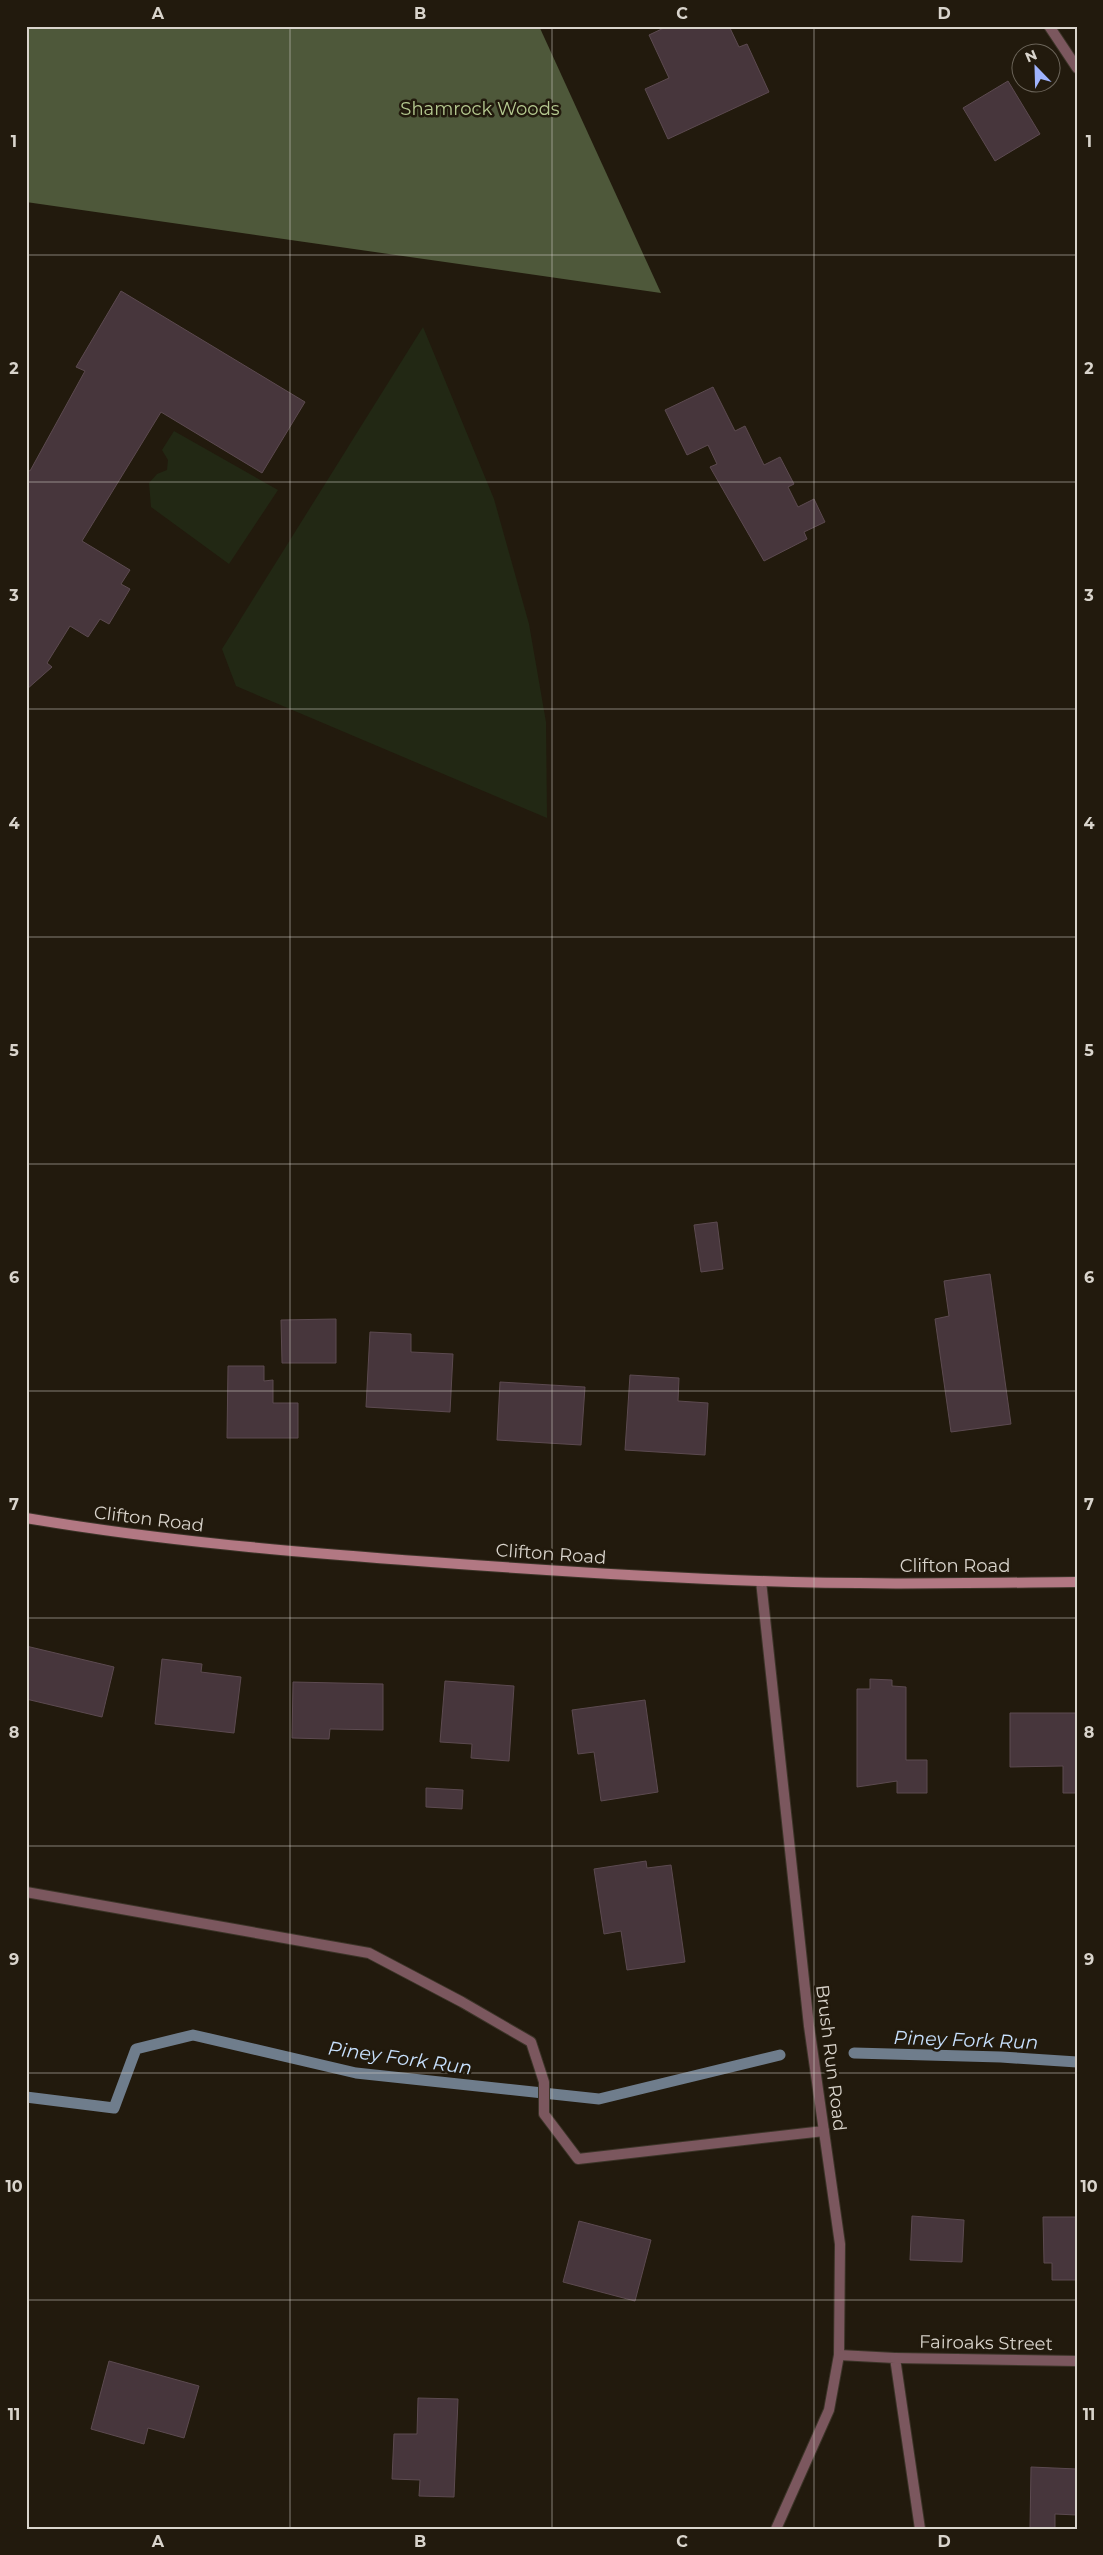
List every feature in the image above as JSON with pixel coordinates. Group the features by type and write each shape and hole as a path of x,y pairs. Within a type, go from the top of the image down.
{"main road":[{"name":"Clifton Road","path":"26,1518 106,1532 329,1554 572,1572 762,1581 1077,1582"}],"street":[{"path":"1049,26 1077,68"},
{"name":"Brush Run Road","path":"762,1581 808,2016 840,2244 838,2355 829,2410 776,2529"},
{"path":"26,1892 369,1953 462,2002 531,2042 544,2082 544,2114 578,2159 824,2131"},
{"name":"Fairoaks Street","path":"838,2355 895,2358 1077,2360"},
{"path":"895,2358 920,2529"}],"green space":[{"name":"Shamrock Woods","path":"26,26 539,26 661,293 26,202"},
{"path":"423,327 494,499 529,624 546,722 547,818 236,686 222,649"},
{"path":"174,431 278,490 229,564 151,507 149,483 157,474 167,470 168,460 162,450"}],"building":[{"path":"668,26 729,26 739,47 747,44 769,92 668,139 645,89 669,78 649,35"},
{"path":"1008,81 1010,92 1015,92 1040,134 995,161 963,108"},
{"path":"121,291 305,402 262,473 161,412 82,541 130,570 121,584 130,589 109,624 100,619 88,637 70,626 47,663 52,667 26,690 26,469 30,471 85,371 76,367"},
{"path":"713,387 735,431 745,426 764,465 780,457 794,484 788,487 798,507 814,499 825,522 804,532 807,539 764,561 710,467 717,464 708,445 687,455 665,410"},
{"path":"717,1222 723,1269 701,1272 694,1225"},
{"path":"990,1274 1011,1424 951,1432 935,1319 949,1316 944,1281"},
{"path":"336,1319 336,1363 282,1363 281,1320"},
{"path":"370,1332 411,1334 411,1352 453,1354 450,1412 366,1407"},
{"path":"228,1366 264,1366 264,1381 273,1380 273,1403 298,1403 298,1438 227,1438"},
{"path":"630,1375 679,1378 678,1401 708,1403 705,1455 625,1450"},
{"path":"500,1382 585,1387 581,1445 497,1440"},
{"path":"26,1646 114,1667 102,1717 26,1699"},
{"path":"162,1659 202,1664 201,1672 241,1677 234,1733 155,1724"},
{"path":"870,1679 892,1680 892,1686 906,1687 906,1760 927,1760 927,1793 897,1793 897,1781 857,1787 857,1689 870,1689"},
{"path":"445,1681 514,1686 509,1761 471,1758 472,1744 440,1742"},
{"path":"293,1682 383,1684 383,1730 330,1729 329,1739 292,1738"},
{"path":"645,1700 658,1792 601,1801 594,1752 578,1754 572,1710"},
{"path":"1010,1713 1077,1713 1077,1793 1063,1793 1063,1766 1010,1767"},
{"path":"426,1788 463,1790 462,1809 426,1807"},
{"path":"646,1861 647,1868 671,1865 685,1962 627,1970 621,1931 604,1934 594,1869"},
{"path":"912,2216 964,2220 962,2262 910,2260"},
{"path":"1043,2217 1077,2217 1077,2280 1052,2280 1052,2263 1044,2263"},
{"path":"579,2221 651,2240 635,2301 563,2282"},
{"path":"109,2361 199,2386 184,2438 148,2428 144,2444 91,2429"},
{"path":"418,2398 458,2399 454,2497 419,2496 420,2480 392,2479 394,2434 417,2434"},
{"path":"1031,2467 1077,2469 1077,2515 1055,2514 1055,2529 1030,2528"}],"waterway":[{"name":"Piney Fork Run","path":"26,2097 114,2108 136,2049 193,2035 356,2073 599,2099 780,2055"},
{"name":"Piney Fork Run","path":"854,2053 1001,2057 1077,2062"}]}
